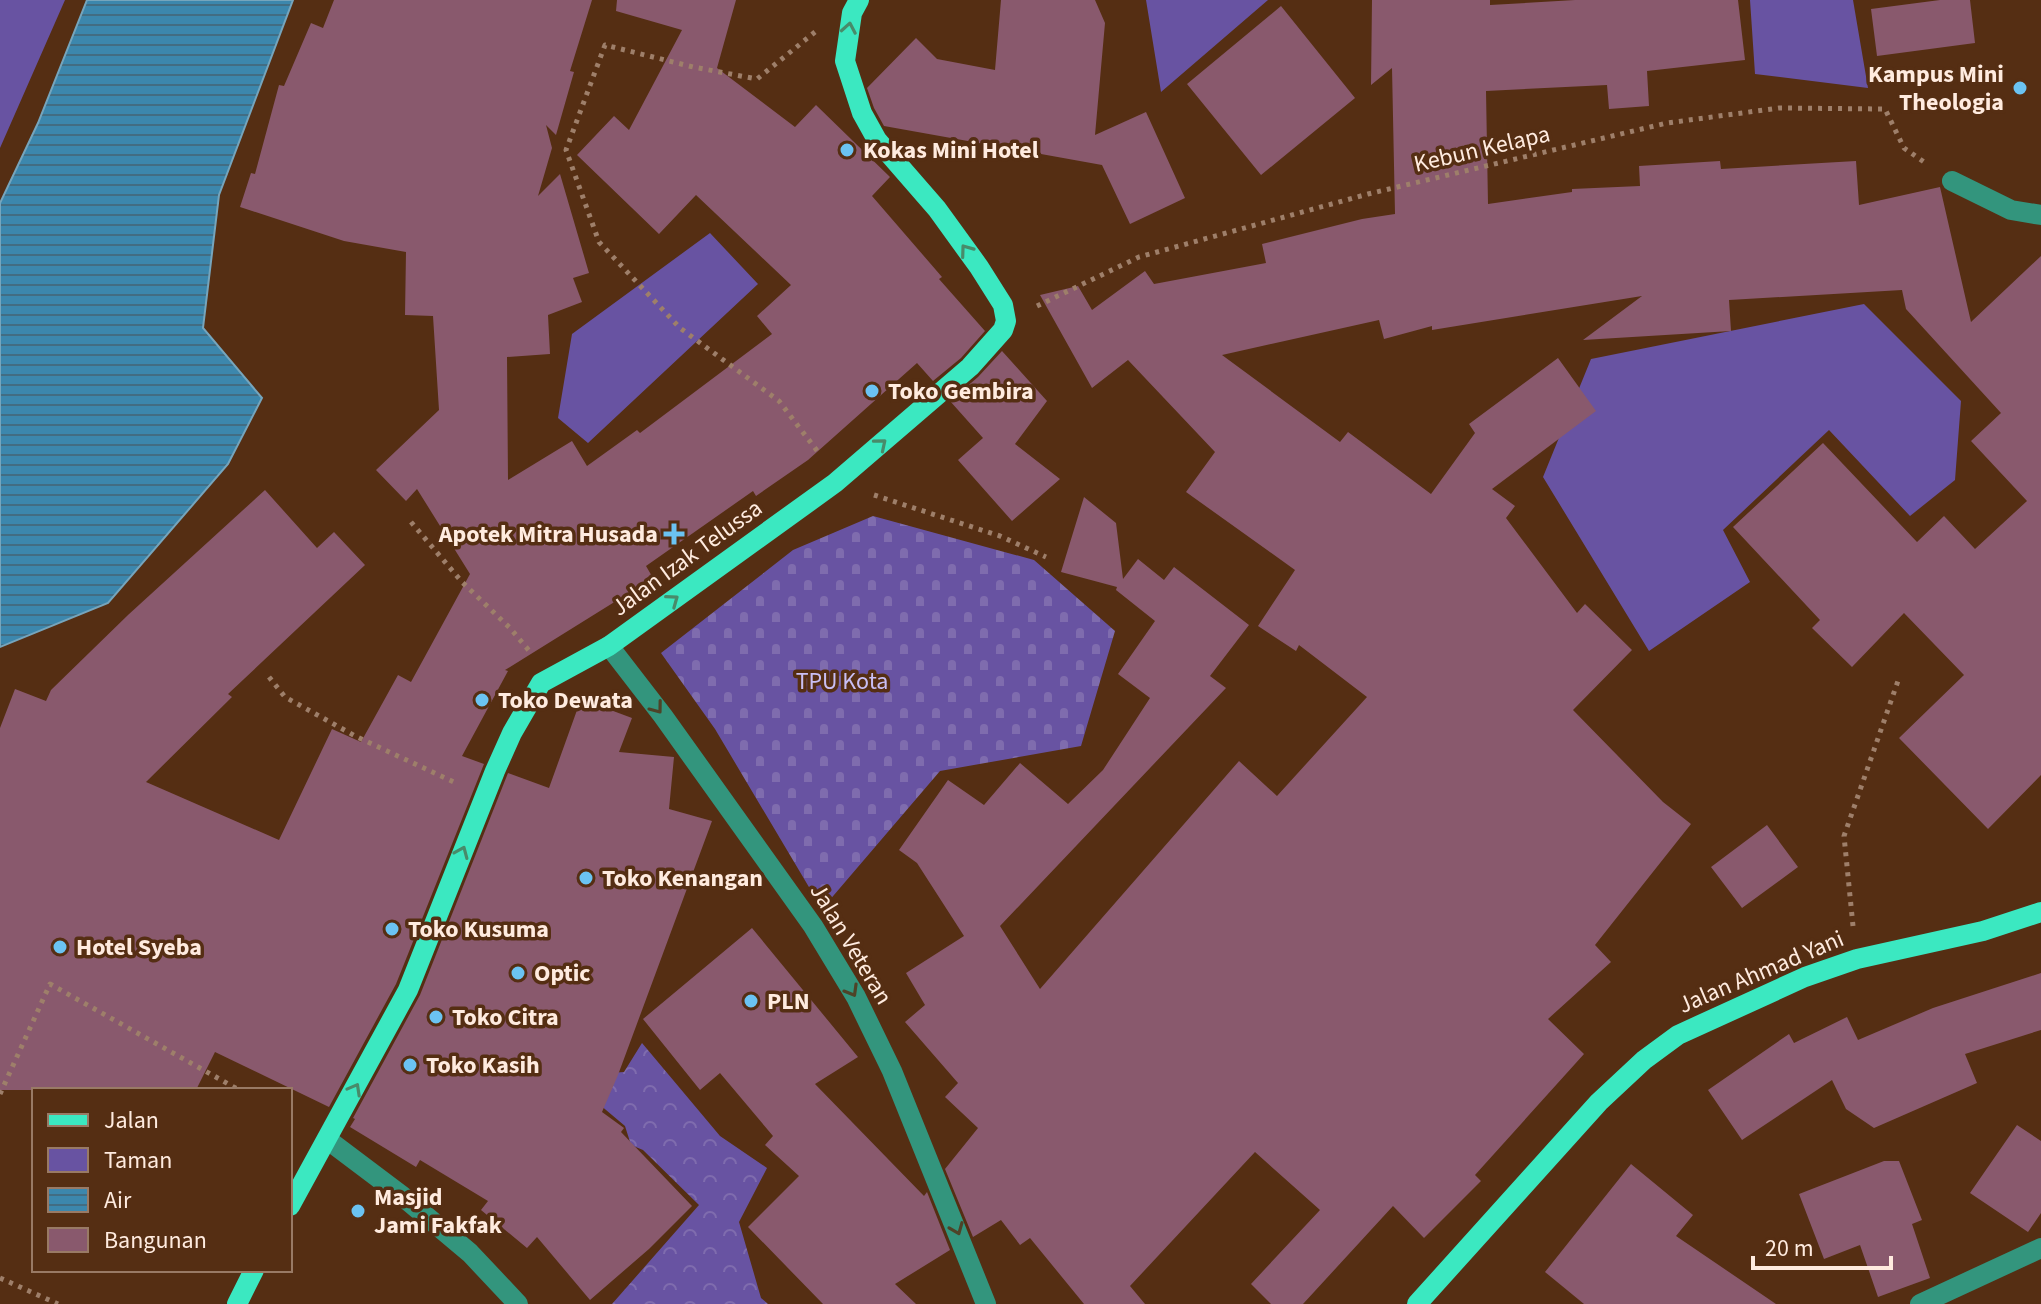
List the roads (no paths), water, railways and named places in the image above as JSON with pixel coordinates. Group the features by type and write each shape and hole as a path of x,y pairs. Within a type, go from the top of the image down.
{"main road":[{"name":"Jalan Izak Telussa","path":"328,1140 408,990 512,733 541,683 609,646 837,481 970,367 998,338 1006,321 1003,305 979,267 937,209 877,140 862,113 845,61 855,6"},
{"name":"Jalan Ahmad Yani","path":"1417,1304 1599,1102 1644,1060 1678,1035 1805,977 1857,959 1983,931 2041,912"},
{"path":"292,1203 328,1140"},
{"path":"237,1304 253,1272"}],"street":[{"path":"1952,181 2011,210 2041,215"},
{"name":"Jalan Veteran","path":"609,646 663,716 813,926 856,997 892,1071 986,1304"},
{"path":"328,1140 470,1253 518,1304"},
{"path":"1920,1304 2041,1248"}],"water":[{"path":"87,0 293,0 219,195 203,328 262,398 228,464 108,603 0,647 0,203 38,123"}],"place":[{"name":"Kampus Mini Theologia","path":"2020,88"},
{"name":"Kokas Mini Hotel","path":"847,150"},
{"name":"Toko Gembira","path":"872,391"},
{"name":"Apotek Mitra Husada","path":"674,534"},
{"name":"Toko Dewata","path":"482,700"},
{"name":"Toko Kenangan","path":"586,878"},
{"name":"Toko Kusuma","path":"392,929"},
{"name":"Hotel Syeba","path":"60,947"},
{"name":"Optic","path":"518,973"},
{"name":"PLN","path":"751,1001"},
{"name":"Toko Citra","path":"436,1017"},
{"name":"Toko Kasih","path":"410,1065"},
{"name":"Masjid Jami Fakfak","path":"358,1211"}],"park label":[{"name":"TPU Kota","path":"842,681"}]}
